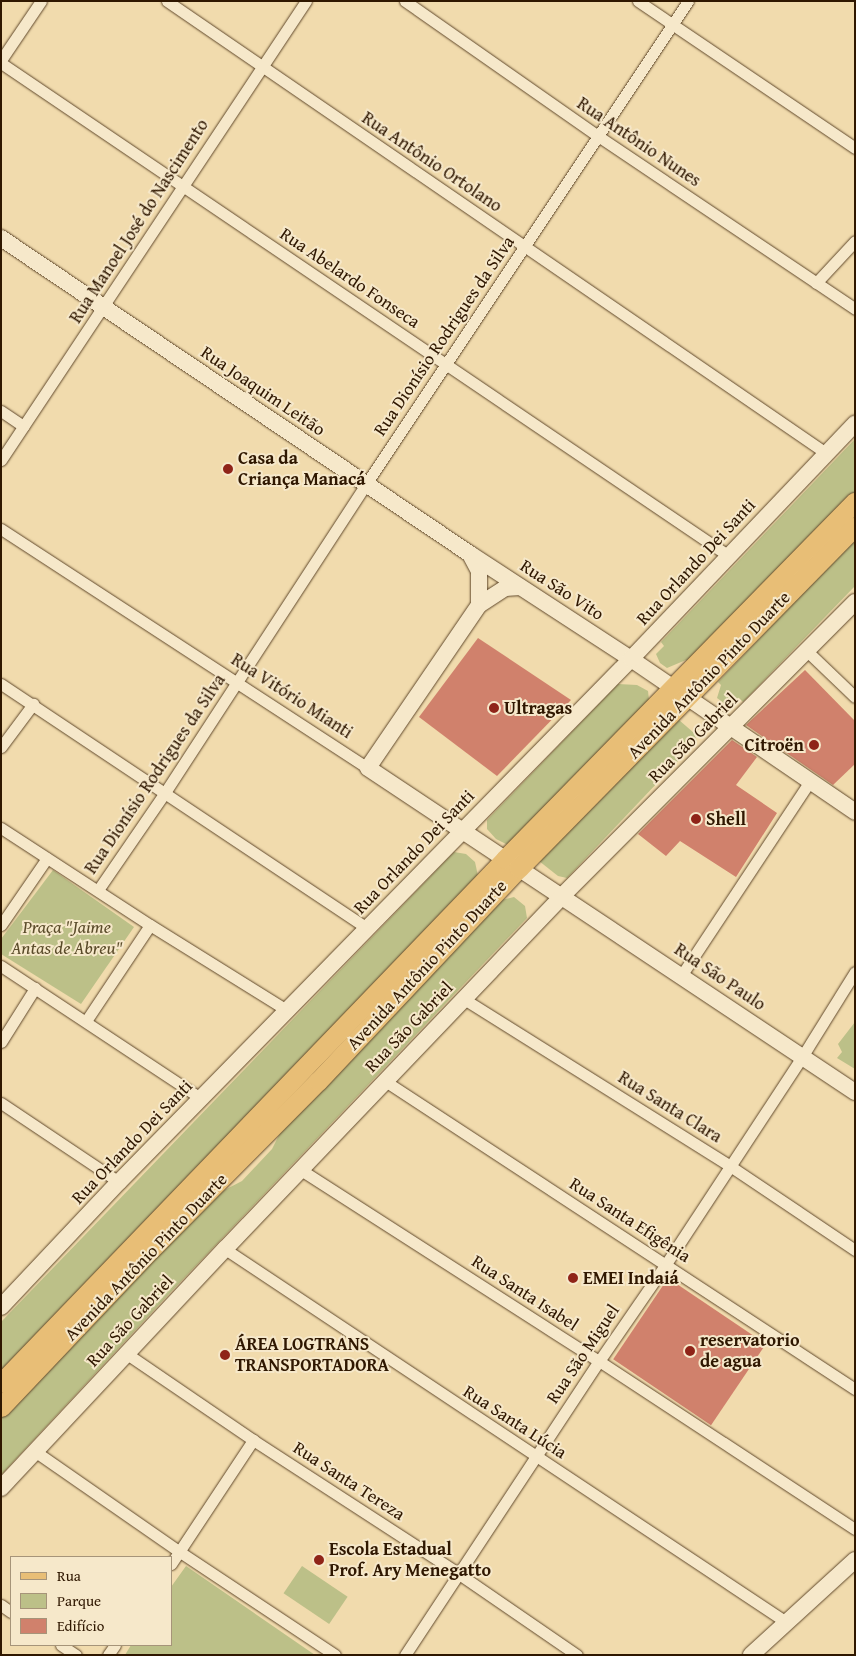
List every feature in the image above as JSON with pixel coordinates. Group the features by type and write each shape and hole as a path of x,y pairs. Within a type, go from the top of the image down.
{"main road":[{"name":"Rua Joaquim Leitão","path":"1,238 470,554"},
{"name":"Rua Orlando Dei Santi","path":"1,1307 119,1182 631,659 855,424"},
{"name":"Avenida Antônio Pinto Duarte","path":"681,693 855,502"},
{"name":"Avenida Antônio Pinto Duarte","path":"1,1383 681,693 855,526"},
{"name":"Rua São Vito","path":"470,554 631,659 855,812"},
{"path":"470,554 479,571 478,605"},
{"path":"368,768 478,605 506,588 520,587"},
{"name":"Rua São Gabriel","path":"1,1488 384,1081 562,896 855,602"},
{"name":"Rua Vitório Mianti","path":"368,768 562,896"},
{"name":"Avenida Antônio Pinto Duarte","path":"1,1407 157,1243 318,1080 512,864"},
{"name":"Rua São Paulo","path":"562,896 855,1092"},
{"path":"751,1655 855,1560"}],"street":[{"path":"1,61 41,1"},
{"name":"Rua Antônio Ortolano","path":"167,1 826,453"},
{"name":"Rua Manoel José do Nascimento","path":"1,460 104,308 306,1"},
{"name":"Rua Antônio Nunes","path":"405,1 598,136 855,309"},
{"path":"638,1 855,148"},
{"name":"Rua Dionísio Rodrigues da Silva","path":"98,890 164,794 366,484 688,1"},
{"name":"Rua Abelardo Fonseca","path":"1,61 729,556"},
{"path":"816,283 855,241"},
{"path":"1,411 23,426"},
{"name":"Rua Vitório Mianti","path":"1,530 368,768"},
{"path":"807,651 855,697"},
{"path":"1,684 367,928"},
{"path":"1,747 33,704"},
{"path":"681,976 810,781"},
{"path":"1,828 98,890 150,926 288,1011"},
{"path":"1,924 47,858"},
{"path":"86,1021 150,926"},
{"path":"1,966 202,1099"},
{"name":"Rua São Miguel","path":"404,1655 599,1361 666,1264 802,1057 855,972"},
{"path":"1,1042 35,988"},
{"name":"Rua Santa Clara","path":"464,999 730,1166 855,1250"},
{"name":"Rua Santa Efigênia","path":"384,1081 855,1389"},
{"path":"1,1103 119,1182"},
{"name":"Rua Santa Isabel","path":"301,1170 599,1361 855,1529"},
{"name":"Rua Santa Lúcia","path":"225,1249 786,1622"},
{"name":"Rua Santa Tereza","path":"127,1354 254,1440 459,1574 577,1655"},
{"path":"172,1563 254,1440"},
{"path":"36,1452 180,1552 335,1655"},
{"path":"62,1646 76,1655"}],"green space":[{"path":"855,439 855,491 689,663 686,660 667,668 660,663 656,654 664,646 661,642"},
{"path":"855,538 855,586 743,702 739,698 728,706 717,698 721,685 718,682"},
{"path":"618,684 637,685 648,691 649,700 508,845 496,839 487,829 487,820"},
{"path":"679,720 694,733 697,741 567,878 558,876 539,861"},
{"path":"454,852 466,854 475,862 478,876 1,1374 1,1322"},
{"name":"Praça \"Jaime Antas de Abreu\"","path":"53,870 134,927 81,1004 1,954 1,939"},
{"path":"514,897 525,906 527,918 169,1294 1,1475 1,1417 211,1197 242,1181 272,1149 286,1121 497,901"},
{"path":"855,1022 855,1069 837,1058 842,1052 838,1044"},
{"path":"186,1566 315,1655 125,1655 130,1646 172,1646 172,1586"},
{"path":"302,1566 348,1597 329,1624 284,1593"}],"building":[{"name":"Ultragas","path":"478,638 571,700 497,776 419,717"},
{"name":"Citroën","path":"805,670 855,721 855,764 833,785 746,725"},
{"name":"Shell","path":"732,740 757,757 736,785 777,813 736,877 680,841 666,856 638,834"},
{"name":"reservatorio de agua","path":"668,1278 766,1344 711,1425 613,1359"}],"place":[{"name":"Casa da Criança Manacá","path":"228,469"},
{"name":"Ultragas","path":"494,708"},
{"name":"Citroën","path":"814,745"},
{"name":"Shell","path":"696,819"},
{"name":"EMEI Indaiá","path":"573,1278"},
{"name":"reservatorio de agua","path":"690,1351"},
{"name":"ÁREA LOGTRANS TRANSPORTADORA","path":"225,1355"},
{"name":"Escola Estadual Prof. Ary Menegatto","path":"319,1560"}]}
